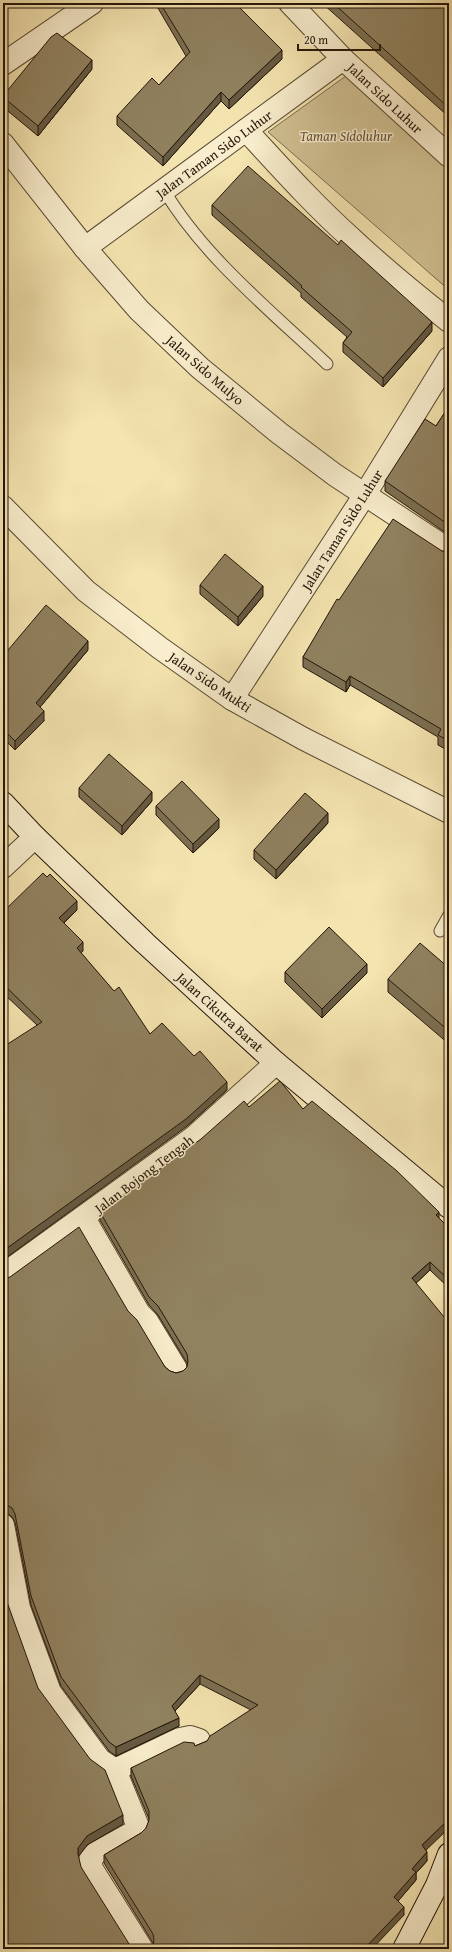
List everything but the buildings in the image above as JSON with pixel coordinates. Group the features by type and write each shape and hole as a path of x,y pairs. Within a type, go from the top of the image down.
{"street":[{"path":"3,64 92,3"},
{"name":"Jalan Sido Luhur","path":"290,3 343,60 449,156"},
{"name":"Jalan Taman Sido Luhur","path":"85,248 343,60"},
{"path":"246,130 298,186 351,238 406,287 449,321"},
{"name":"Jalan Sido Mulyo","path":"3,144 85,248 139,310 200,368 279,433 364,496 449,550"},
{"name":"Jalan Taman Sido Luhur","path":"232,700 364,496 449,358"},
{"name":"Jalan Sido Mukti","path":"3,507 86,591 160,648 232,700 304,739 449,812"},
{"name":"Jalan Cikutra Barat","path":"3,803 34,837 145,943 276,1063 449,1207"},
{"path":"3,867 34,837"},
{"name":"Jalan Bojong Tengah","path":"3,1275 84,1218 194,1137 276,1063"},
{"path":"84,1218 139,1313 147,1322 176,1369"},
{"path":"3,1525 19,1608 50,1692 100,1760 115,1770 136,1818 137,1828 132,1833 96,1853 90,1860 92,1869 142,1949"},
{"path":"115,1770 180,1739 190,1737 198,1740"},
{"path":"404,1949 437,1885 449,1854"}],"lane":[{"path":"164,190 172,203 223,265 327,364"},
{"path":"440,931 449,915"}],"green space":[{"name":"Taman Sidoluhur","path":"350,73 449,167 449,290 268,132"}]}
